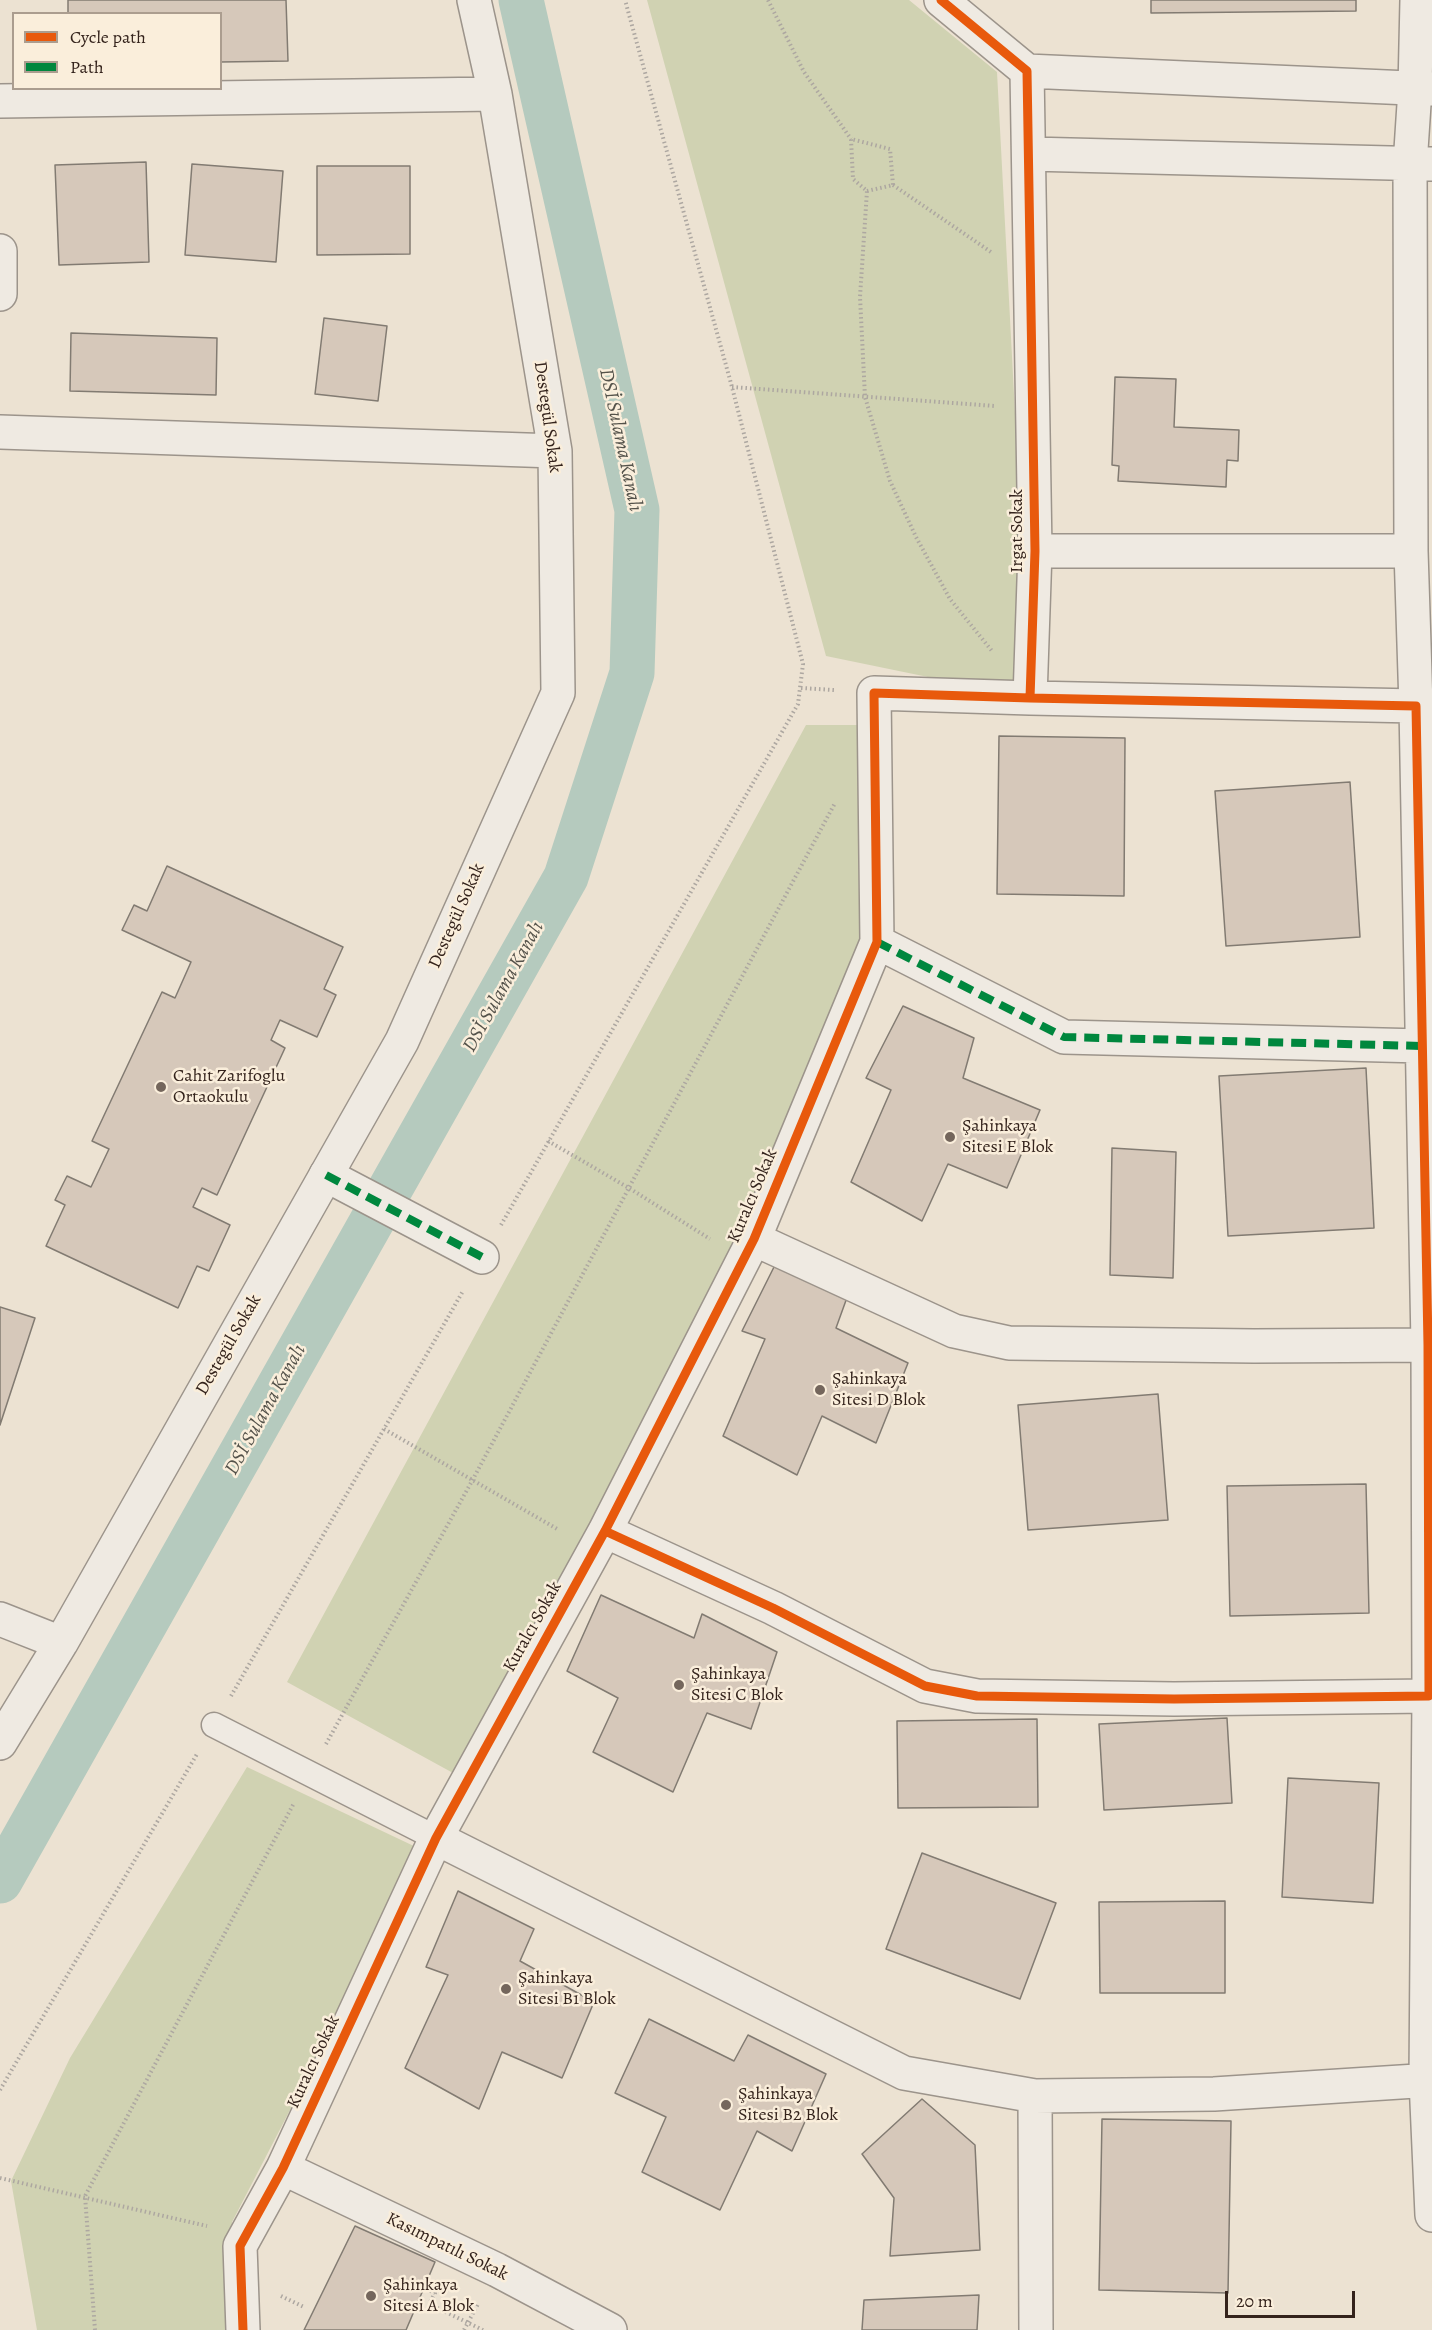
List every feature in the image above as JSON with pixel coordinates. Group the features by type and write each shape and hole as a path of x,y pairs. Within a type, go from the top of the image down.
{"street":[{"name":"Destegül Sokak","path":"0,1743 61,1643 402,1041 558,693 555,451 495,94 474,0"},
{"path":"941,0 1027,71 1423,89"},
{"path":"1417,0 1423,89 1412,551 1424,705 1422,1046 1430,1345 1429,2080 1432,2215"},
{"name":"Irgat Sokak","path":"1027,71 1035,551 1030,698"},
{"path":"0,101 495,94"},
{"path":"1030,154 1421,164"},
{"path":"0,251 0,294"},
{"path":"0,432 555,451"},
{"path":"1035,551 1412,551"},
{"path":"1422,1046 1065,1037 877,942 874,693 1424,705"},
{"name":"Kuralcı Sokak","path":"243,2330 240,2246 283,2168 436,1839 599,1541 749,1249 877,942"},
{"path":"326,1175 482,1257"},
{"path":"749,1249 954,1331 1009,1343 1254,1346 1430,1345"},
{"path":"599,1541 772,1608 925,1686 977,1696 1174,1699 1429,1696"},
{"path":"0,1619 61,1643"},
{"path":"436,1839 904,2073 1035,2096 1214,2094 1429,2080"},
{"path":"1035,2096 1036,2330"},
{"name":"Kasımpatılı Sokak","path":"283,2168 497,2270 610,2330"}],"lane":[{"path":"214,1725 436,1839"}],"path":[{"path":"0,2090 214,1725 798,704 803,664 732,387 625,0"},
{"path":"768,0 804,72 851,139 853,179 867,191"},
{"path":"851,139 890,149 893,185"},
{"path":"867,191 893,185 1032,279"},
{"path":"867,191 860,297 865,398 890,481 915,537 950,599 1030,698"},
{"path":"732,387 1033,409"},
{"path":"95,2330 85,2196 310,1773 472,1480 836,802"},
{"path":"548,1142 629,1188 749,1249"},
{"path":"384,1429 472,1480 599,1541"},
{"path":"0,2178 246,2235"},
{"path":"426,2289 435,2293 429,2304 483,2330"}],"green space":[{"path":"647,0 909,0 997,72 1030,698 826,656"},
{"path":"806,725 860,725 864,946 732,1260 464,1779 287,1682"},
{"path":"247,1767 418,1848 347,2000 232,2222 237,2330 37,2330 11,2181 70,2058"}],"building":[{"path":"68,0 286,0 288,61 222,62 222,12 68,12"},
{"path":"1151,0 1356,0 1356,11 1151,13"},
{"path":"146,162 149,262 59,265 55,165"},
{"path":"192,164 283,171 276,262 185,255"},
{"path":"317,166 410,166 410,254 317,255"},
{"path":"324,318 387,326 378,401 315,394"},
{"path":"71,333 217,338 216,395 70,391"},
{"path":"1115,377 1176,379 1174,427 1239,430 1238,461 1227,460 1226,487 1118,481 1119,466 1112,465"},
{"path":"999,736 1125,738 1124,896 997,894"},
{"path":"1350,782 1360,937 1226,946 1215,791"},
{"path":"167,866 343,947 324,989 336,995 317,1037 280,1020 271,1040 285,1048 217,1195 202,1188 193,1207 230,1225 209,1271 197,1266 178,1308 46,1246 65,1205 55,1200 67,1176 91,1187 109,1149 92,1141 162,992 175,998 191,962 122,930 134,905 147,911"},
{"name":"Şahinkaya Sitesi E Blok","path":"903,1006 974,1038 963,1078 1040,1110 1007,1188 948,1164 922,1221 851,1182 891,1090 866,1078"},
{"path":"1366,1068 1374,1228 1228,1236 1219,1076"},
{"path":"1112,1148 1176,1152 1173,1278 1110,1275"},
{"name":"Şahinkaya Sitesi D Blok","path":"778,1259 849,1292 836,1328 908,1363 876,1443 822,1416 797,1475 723,1436 765,1339 742,1331"},
{"path":"0,1307 35,1318 0,1425"},
{"path":"1158,1394 1168,1520 1028,1530 1018,1405"},
{"path":"1366,1484 1369,1613 1230,1616 1227,1486"},
{"name":"Şahinkaya Sitesi C Blok","path":"601,1595 694,1638 702,1614 777,1652 751,1729 707,1713 673,1792 593,1752 618,1698 567,1671"},
{"path":"1227,1718 1232,1803 1104,1810 1099,1724"},
{"path":"1037,1719 1038,1807 898,1808 897,1721"},
{"path":"1288,1778 1379,1783 1373,1903 1282,1897"},
{"path":"922,1853 1056,1903 1020,1999 886,1949"},
{"name":"Şahinkaya Sitesi B1 Blok","path":"458,1891 534,1929 520,1961 594,2002 562,2078 502,2052 479,2109 405,2068 448,1975 426,1967"},
{"path":"1225,1901 1225,1993 1100,1993 1099,1902"},
{"name":"Şahinkaya Sitesi B2 Blok","path":"649,2019 734,2061 748,2035 826,2074 792,2151 757,2131 720,2210 642,2172 666,2117 615,2093"},
{"path":"922,2099 975,2145 980,2250 890,2256 894,2198 862,2154"},
{"path":"1102,2119 1231,2121 1228,2293 1099,2290"},
{"name":"Şahinkaya Sitesi A Blok","path":"355,2226 435,2262 406,2330 304,2330"},
{"path":"979,2295 977,2330 862,2330 864,2300"}],"waterway":[{"name":"DSİ Sulama Kanalı","path":"0,1881 566,877 632,673 637,510 521,0"}],"marked path":[{"path":"877,942 1064,1037 1422,1046"},
{"path":"326,1175 482,1257"}],"cycle path":[{"path":"243,2330 240,2246 283,2168 436,1838 605,1531 754,1239 877,942 874,693 1030,698 1035,551 1027,71 941,0"},
{"path":"605,1531 773,1608 925,1686 977,1696 1174,1699 1429,1696 1428,1345 1416,706 1030,698"}],"place":[{"name":"Cahit Zarifoglu Ortaokulu","path":"161,1087"},
{"name":"Şahinkaya Sitesi E Blok","path":"950,1137"},
{"name":"Şahinkaya Sitesi D Blok","path":"820,1390"},
{"name":"Şahinkaya Sitesi C Blok","path":"679,1685"},
{"name":"Şahinkaya Sitesi B1 Blok","path":"506,1989"},
{"name":"Şahinkaya Sitesi B2 Blok","path":"726,2105"},
{"name":"Şahinkaya Sitesi A Blok","path":"371,2296"}]}
